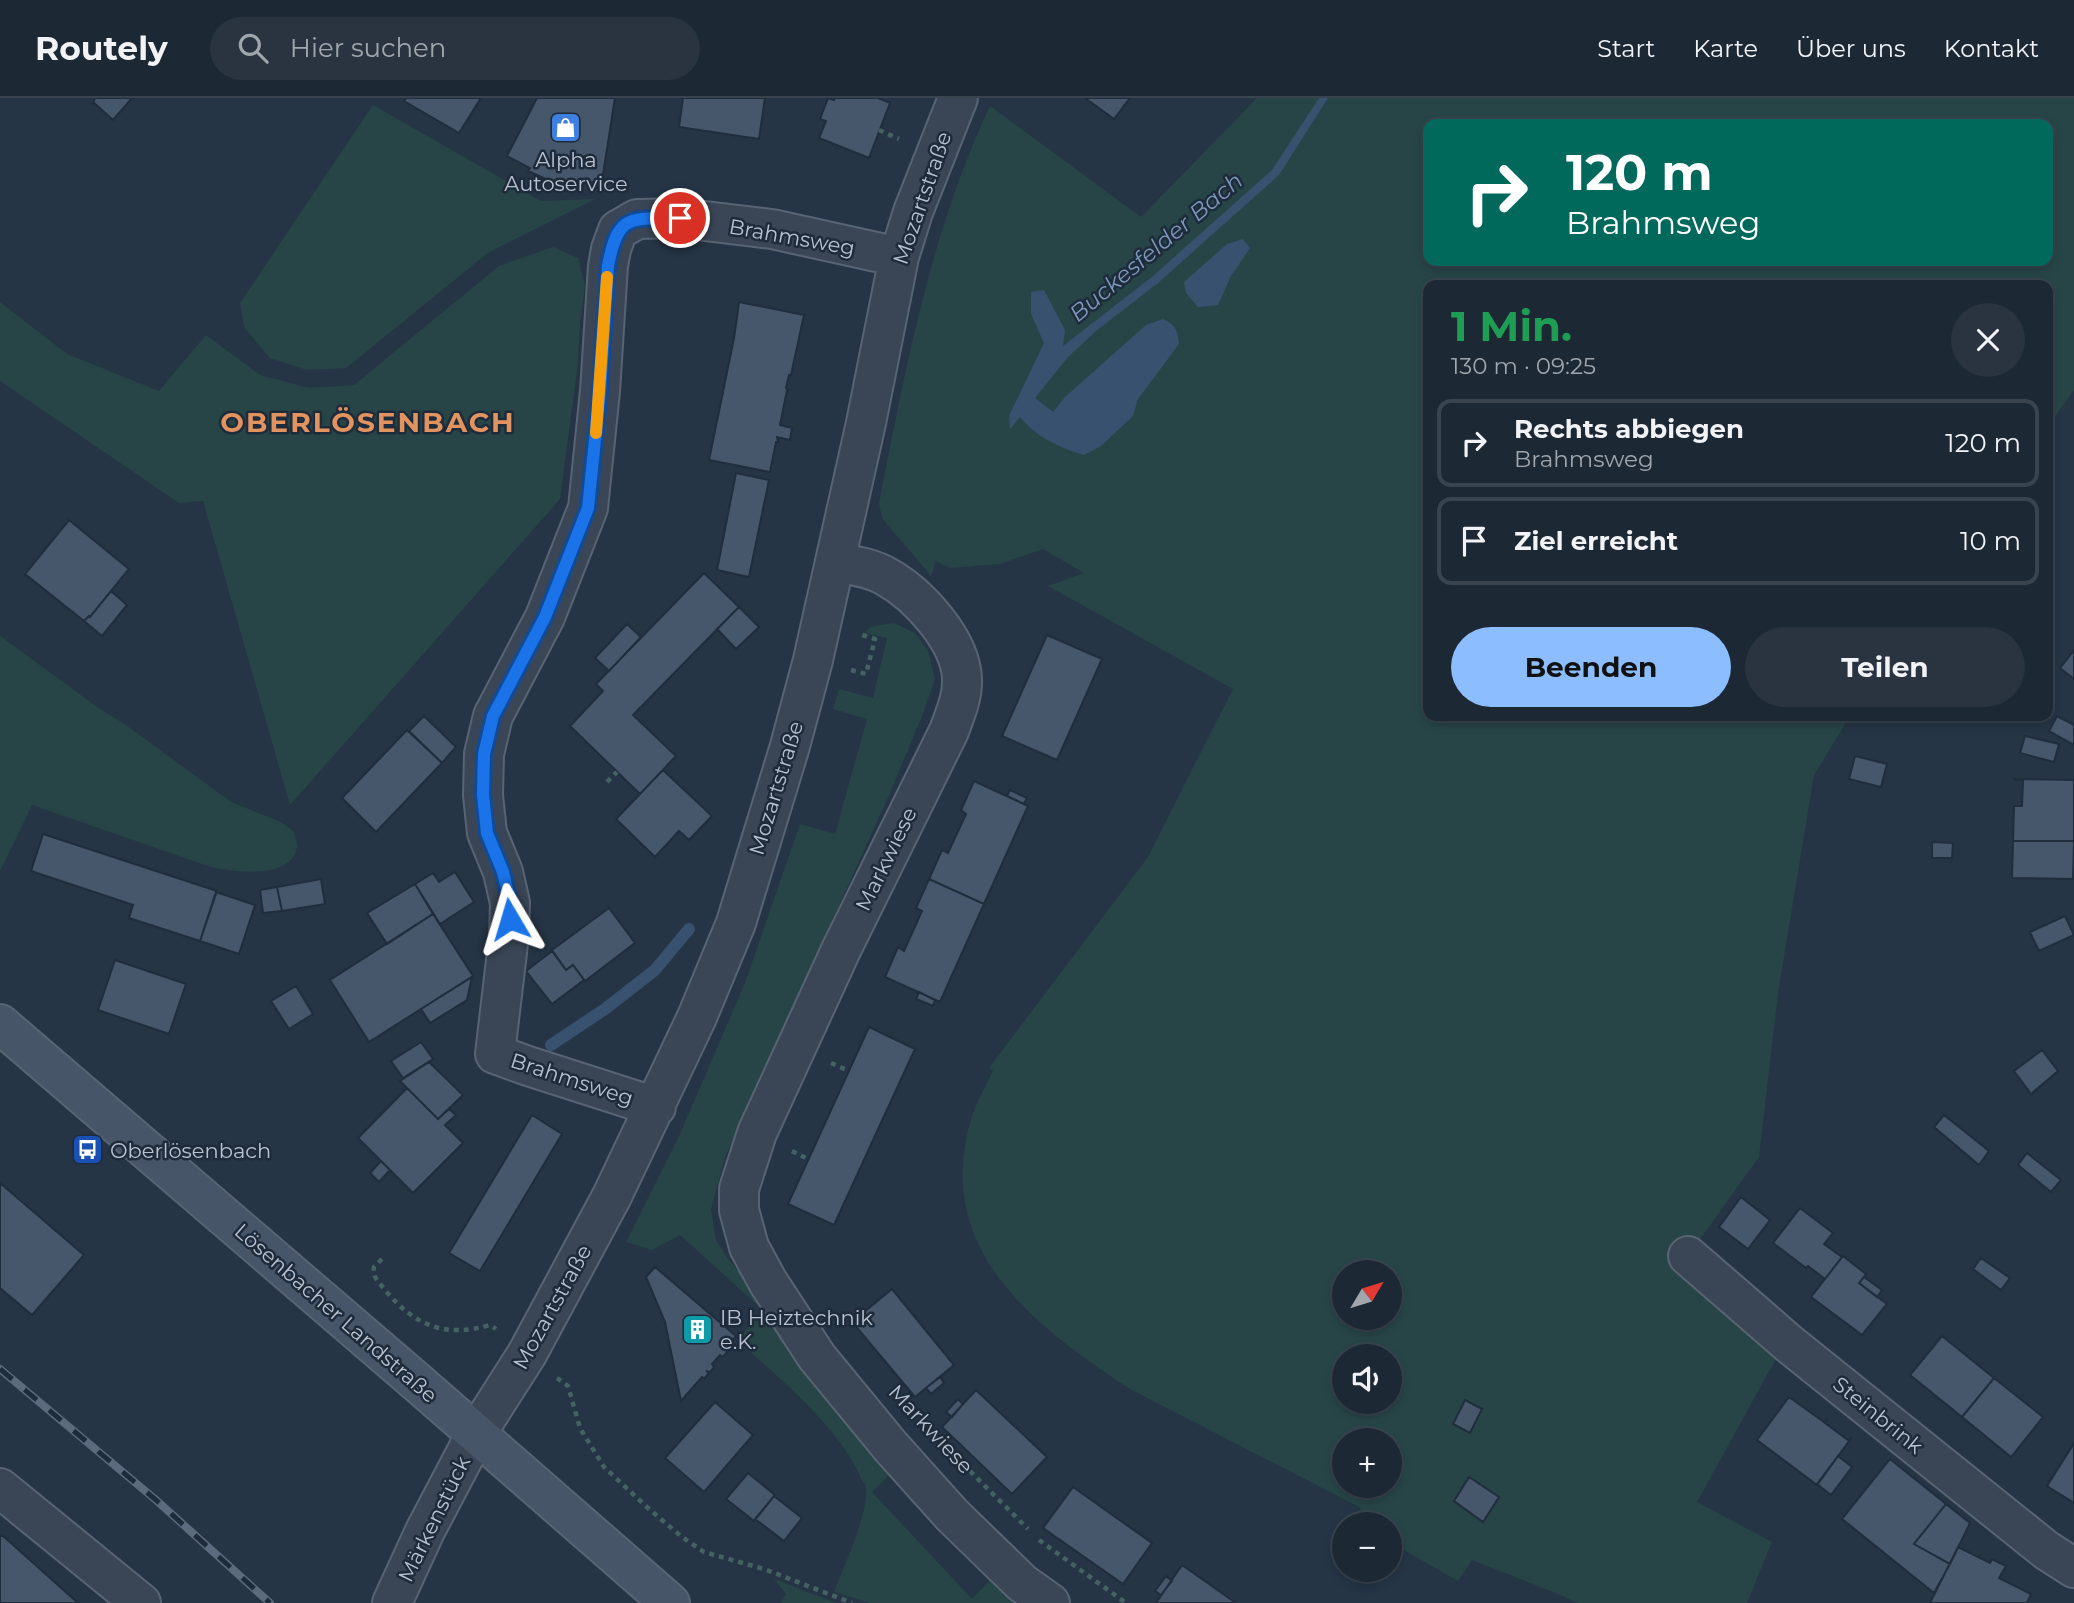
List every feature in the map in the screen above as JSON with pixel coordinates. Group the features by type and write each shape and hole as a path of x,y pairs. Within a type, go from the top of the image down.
{"main road":[{"name":"Lösenbacher Landstraße","path":"0,1024 670,1603"}],"street":[{"name":"Mozartstraße","path":"476,1434 527,1354 601,1218 656,1107 736,923 790,746 835,562 900,257 913,212 958,98"},
{"name":"Brahmsweg","path":"656,1107 495,1054 509,935 510,902 503,872 487,833 483,795 484,754 493,716 545,617 588,508 611,249 618,230 637,219 680,218 772,229 900,257"},
{"name":"Markwiese","path":"835,562 886,576 927,610 940,624 956,655 962,676 961,696 949,731 841,950 757,1133 739,1189 738,1210 749,1247 768,1282 817,1357 891,1447 952,1515 1022,1583 1050,1603"},
{"name":"Steinbrink","path":"1688,1256 1787,1342 2046,1550 2074,1568"},
{"name":"Märkenstück","path":"392,1603 425,1531 476,1434"},
{"path":"0,1488 141,1603"}],"path":[{"name":"Mozartstraße","path":"879,130 907,142"},
{"path":"607,782 617,772"},
{"path":"382,1259 374,1267 374,1276 412,1317 447,1331 466,1331 490,1325 568,1386 580,1428 604,1467 682,1537 704,1552 764,1569 852,1603"},
{"name":"Markwiese","path":"915,1411 924,1417 934,1436"},
{"name":"Markwiese","path":"969,1470 1035,1537 1126,1603"}],"green space":[{"path":"1257,98 2074,98 2074,390 2053,419 2053,280 1423,280 1423,721 1847,721 1814,775 1778,993 1759,1157 1680,1267 1778,1355 1697,1502 1772,1542 1747,1603 1577,1603 1472,1560 1458,1581 1402,1549 1402,1512 1359,1512 1361,1508 1342,1498 1402,1498 1402,1428 1332,1428 1332,1493 1130,1389 1097,1367 1033,1316 1006,1287 985,1256 970,1221 963,1182 970,1122 993,1071 989,1068 1148,857 1233,689 1048,586 1084,573 1043,549 1000,564 950,568 936,561 931,576 882,518 879,504 912,345 937,248 970,153 990,106 1141,217"},
{"path":"373,105 541,201 595,199 489,252 346,368 307,370 270,358 244,327 240,303"},
{"path":"553,247 578,258 585,286 560,499 290,805 203,501 179,503 0,381 0,302 67,354 159,391 206,335 260,375 309,388 354,385 499,266"},
{"path":"894,623 915,633 928,650 935,679 890,793 725,1157 711,1209 716,1240 728,1259 770,1308 891,1473 872,1492 972,1599 992,1578 1026,1603 870,1603 834,1592 859,1526 866,1489 837,1438 787,1385 737,1340 763,1310 680,1235 652,1250 626,1242 680,1134 745,983 800,824 835,834 867,719 833,709 839,689 873,698 887,638 865,633 870,627"},
{"path":"0,636 231,802 281,822 293,831 297,847 293,858 285,865 261,871 233,871 211,867 32,805 0,871"},
{"path":"774,1579 836,1603 781,1603 786,1594"}],"water":[{"path":"1319,98 1328,98 1279,175 1158,283 1096,331 1068,357 1035,398 1053,412 1065,397 1146,325 1163,319 1176,329 1179,344 1138,399 1133,416 1101,446 1084,455 1049,441 1020,417 1010,429 1009,416 1044,343 1031,314 1031,292 1044,290 1065,330 1063,346 1153,276 1272,170"},
{"path":"1243,239 1250,248 1231,276 1218,305 1198,307 1186,293 1184,282 1227,244"}],"building":[{"path":"95,98 132,98 113,120 94,103 92,105"},
{"path":"406,98 481,98 459,133 404,101"},
{"name":"Alpha Autoservice","path":"537,98 615,98 602,181 561,186 528,171 530,168 507,156"},
{"path":"683,98 765,98 759,139 679,127"},
{"path":"828,98 878,98 890,103 869,158 819,138 826,121 820,119"},
{"path":"1085,98 1130,98 1114,119"},
{"path":"739,302 804,315 780,425 792,428 790,440 777,437 770,472 709,460"},
{"path":"736,473 769,480 749,577 717,570"},
{"path":"69,520 129,569 84,621 25,574"},
{"path":"704,573 739,607 633,715 676,756 640,794 570,726 603,691 596,684"},
{"path":"111,591 127,605 102,636 84,621"},
{"path":"739,607 759,627 736,649 717,629"},
{"path":"627,624 641,637 609,671 595,658"},
{"path":"1047,635 1102,659 1057,760 1002,736"},
{"path":"2074,650 2074,679 2060,668"},
{"path":"424,716 456,747 442,763 409,731"},
{"path":"2057,716 2074,725 2074,745 2049,731"},
{"path":"407,730 442,763 376,832 342,798"},
{"path":"2025,736 2059,744 2054,762 2020,753"},
{"path":"1855,756 1887,764 1881,787 1849,779"},
{"path":"663,770 712,816 689,840 679,831 655,857 616,819"},
{"path":"2014,779 2074,780 2074,841 2013,841 2014,806 2022,806 2023,780"},
{"path":"974,781 1028,806 984,904 929,879 942,850 948,853 966,814 961,810"},
{"path":"1010,790 1027,798 1024,804 1007,796"},
{"path":"43,834 217,891 200,941 129,918 133,905 31,871"},
{"path":"2013,841 2074,841 2073,879 2012,878"},
{"path":"1932,842 1953,843 1952,858 1932,858"},
{"path":"455,872 474,902 440,924 415,884 433,873 439,882"},
{"path":"321,879 325,904 282,911 277,887"},
{"path":"929,879 984,904 940,1002 885,977 898,947 904,951 922,911 916,908"},
{"path":"415,884 433,914 387,944 367,913"},
{"path":"277,887 282,911 263,913 260,890"},
{"path":"216,892 255,905 239,954 200,941"},
{"path":"609,908 635,943 585,981 573,965 566,970 552,950"},
{"path":"433,914 473,976 369,1042 330,980"},
{"path":"2065,916 2074,935 2039,951 2030,932"},
{"path":"552,951 566,970 573,965 584,980 552,1004 526,971"},
{"path":"115,960 186,984 169,1034 98,1010"},
{"path":"472,977 467,1000 430,1023 421,1009"},
{"path":"296,986 313,1014 289,1029 271,1001"},
{"path":"919,992 935,1000 933,1006 916,999"},
{"path":"869,1027 915,1049 834,1225 788,1204"},
{"path":"421,1042 433,1059 403,1078 391,1061"},
{"path":"2042,1050 2058,1071 2031,1094 2014,1071"},
{"path":"429,1062 463,1095 438,1119 400,1081"},
{"path":"407,1088 438,1119 449,1109 456,1115 445,1125 463,1143 413,1193 358,1138"},
{"path":"532,1115 562,1134 480,1271 449,1253"},
{"path":"1944,1115 1989,1151 1979,1165 1934,1127"},
{"path":"2027,1153 2061,1180 2051,1192 2018,1165"},
{"path":"381,1161 390,1170 379,1182 370,1173"},
{"path":"0,1183 84,1255 32,1315 0,1288"},
{"path":"1741,1197 1770,1220 1748,1249 1719,1227"},
{"path":"1800,1208 1833,1233 1824,1244 1842,1257 1825,1279 1773,1243"},
{"path":"1843,1256 1866,1274 1859,1283 1887,1304 1862,1335 1811,1297"},
{"path":"1981,1258 2010,1278 2001,1290 1973,1269"},
{"name":"IB Heiztechnik e.K.","path":"655,1267 736,1336 730,1343 733,1345 728,1350 725,1349 728,1351 723,1357 720,1355 712,1364 714,1367 710,1372 706,1371 709,1373 704,1379 702,1377 681,1401 665,1322 646,1277"},
{"path":"1864,1277 1882,1290 1877,1297 1859,1283"},
{"path":"892,1289 954,1365 915,1397 852,1322"},
{"path":"1942,1336 1994,1378 1962,1417 1910,1375"},
{"path":"940,1377 944,1383 931,1394 926,1388"},
{"path":"1994,1378 2043,1417 2011,1457 1962,1417"},
{"path":"976,1390 1047,1457 1012,1494 942,1427"},
{"path":"1789,1397 1824,1422 1828,1419 1825,1423 1848,1440 1852,1437 1817,1485 1757,1440"},
{"path":"958,1399 963,1404 952,1417 946,1412"},
{"path":"1465,1400 1482,1409 1470,1433 1453,1424"},
{"path":"715,1402 753,1435 704,1492 665,1458"},
{"path":"2074,1443 2074,1503 2047,1486"},
{"path":"1838,1456 1852,1467 1831,1495 1817,1484"},
{"path":"1890,1459 1946,1504 1914,1544 1950,1564 1934,1593 1842,1519"},
{"path":"748,1473 775,1495 754,1521 726,1499"},
{"path":"1469,1477 1499,1497 1483,1522 1454,1501"},
{"path":"1073,1487 1152,1543 1123,1584 1043,1528"},
{"path":"774,1496 802,1518 784,1541 755,1519"},
{"path":"1946,1504 1970,1523 1950,1564 1914,1544"},
{"path":"2,1535 78,1603 0,1603"},
{"path":"1958,1547 1990,1563 1992,1559 2006,1566 1999,1578 2031,1594 2027,1603 1930,1603"},
{"path":"1182,1565 1236,1603 1156,1603"},
{"path":"1166,1576 1172,1581 1161,1595 1155,1591"}],"waterway":[{"name":"Buckesfelder Bach","path":"551,1045 605,1009 655,970 689,929"}],"railway":[{"path":"0,1369 156,1500 270,1603"}],"slow traffic":[{"path":"596,433 607,277"}],"place":[{"name":"Alpha Autoservice","path":"566,127"},
{"name":"Oberlösenbach","path":"87,1150"},
{"name":"IB Heiztechnik e.K.","path":"697,1329"}],"district":[{"name":"OBERLÖSENBACH","path":"368,422"}],"route":[{"path":"510,919 510,902 503,872 487,833 483,795 484,754 493,716 545,617 588,508 600,391 608,266 618,230 637,219 680,218"}]}
